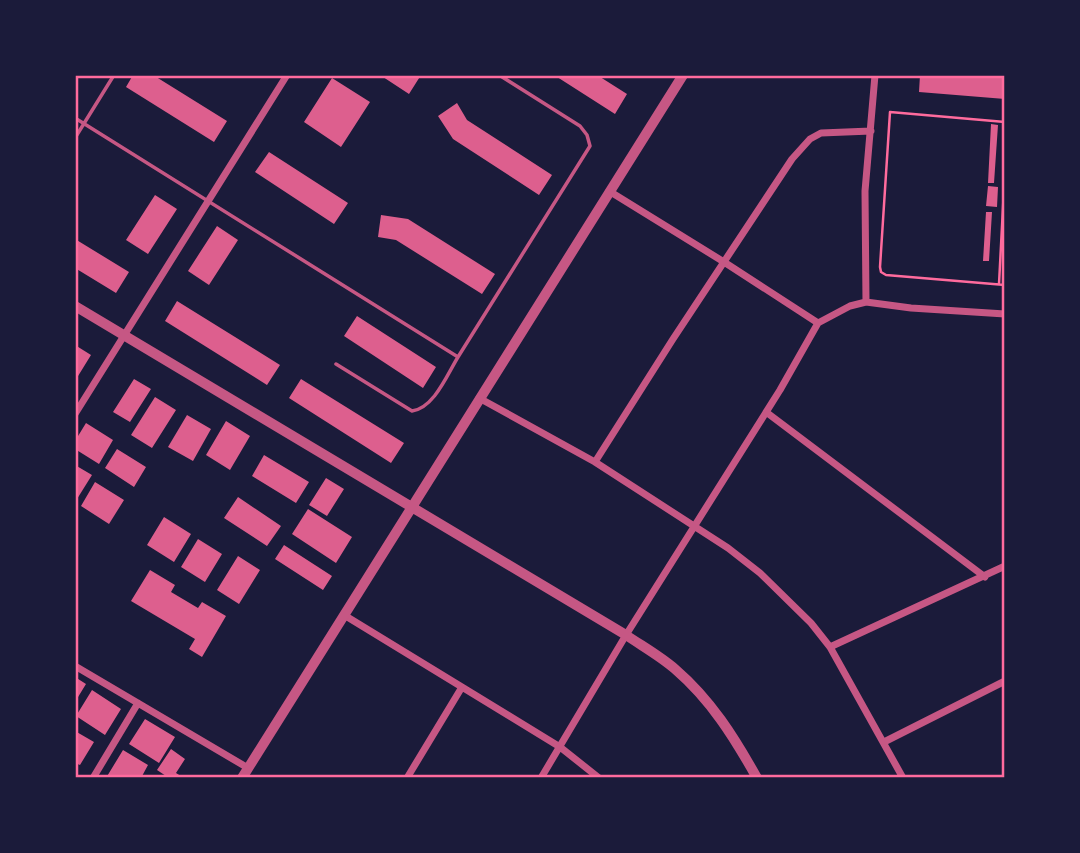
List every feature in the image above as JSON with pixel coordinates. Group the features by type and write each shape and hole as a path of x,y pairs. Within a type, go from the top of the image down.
{"street":[{"path":"75,414 287,75"},
{"path":"242,778 683,75"},
{"path":"866,302 865,191 875,75"},
{"path":"595,462 792,159 810,139 821,133 871,131"},
{"path":"610,191 818,323"},
{"path":"541,778 818,323 850,306 866,302 911,308 1005,314"},
{"path":"75,306 626,635 673,667 694,687 734,736 757,778"},
{"path":"479,398 595,462 694,525 760,573 811,623 830,647 903,778"},
{"path":"765,412 985,577"},
{"path":"830,647 1005,566"},
{"path":"344,615 559,747 599,778"},
{"path":"75,666 248,768"},
{"path":"884,742 1005,681"},
{"path":"407,778 462,687"},
{"path":"93,778 138,703"}],"lane":[{"path":"75,138 114,75"},
{"path":"337,364 404,408 420,410 429,404 590,146 587,135 580,126 499,75"},
{"path":"75,118 458,357"}],"path":[{"path":"1005,122 890,112 880,267 881,272 886,275 1005,285"},
{"path":"999,284 1004,242 1005,169"}],"building":[{"path":"133,75 153,75 227,121 214,142 126,87"},
{"path":"380,75 421,75 409,94"},
{"path":"554,75 597,75 627,94 615,114"},
{"path":"920,75 1005,75 1005,99 919,92"},
{"path":"332,78 370,102 341,147 304,122"},
{"path":"457,103 467,120 552,175 539,195 453,139 438,116"},
{"path":"991,124 998,125 994,183 988,183"},
{"path":"269,152 348,203 334,224 255,172"},
{"path":"988,186 998,187 997,207 986,206"},
{"path":"155,195 177,209 148,254 126,240"},
{"path":"986,212 992,212 989,261 983,261"},
{"path":"381,215 408,219 495,274 482,294 396,240 378,237"},
{"path":"217,226 238,240 209,285 188,271"},
{"path":"75,239 129,272 116,293 75,268"},
{"path":"177,301 280,365 267,385 165,321"},
{"path":"357,316 436,367 423,388 344,336"},
{"path":"75,345 91,355 75,381"},
{"path":"134,379 151,389 130,422 113,412"},
{"path":"301,379 404,443 391,463 289,398"},
{"path":"155,397 176,410 152,448 131,435"},
{"path":"187,415 211,429 193,461 168,447"},
{"path":"226,421 250,436 230,470 206,455"},
{"path":"86,423 113,440 99,464 75,449 75,441"},
{"path":"117,449 146,467 134,487 105,468"},
{"path":"264,455 309,482 296,503 252,476"},
{"path":"75,465 92,475 77,499 75,498"},
{"path":"326,478 344,489 327,516 309,505"},
{"path":"95,482 124,500 109,524 81,506"},
{"path":"238,497 281,526 267,546 224,518"},
{"path":"308,509 352,537 336,563 292,534"},
{"path":"164,517 191,534 174,562 147,545"},
{"path":"198,539 222,554 205,582 181,567"},
{"path":"284,545 332,576 323,590 275,559"},
{"path":"238,556 260,570 239,604 217,590"},
{"path":"150,570 175,585 171,592 198,608 202,602 226,616 202,657 189,649 195,639 131,601"},
{"path":"75,677 86,684 75,702"},
{"path":"92,690 121,709 105,735 76,716"},
{"path":"145,719 175,737 159,763 129,744"},
{"path":"75,731 94,742 80,765 75,763"},
{"path":"171,749 185,759 176,773 184,778 169,778 157,770"},
{"path":"123,750 148,765 141,778 106,778"}]}
